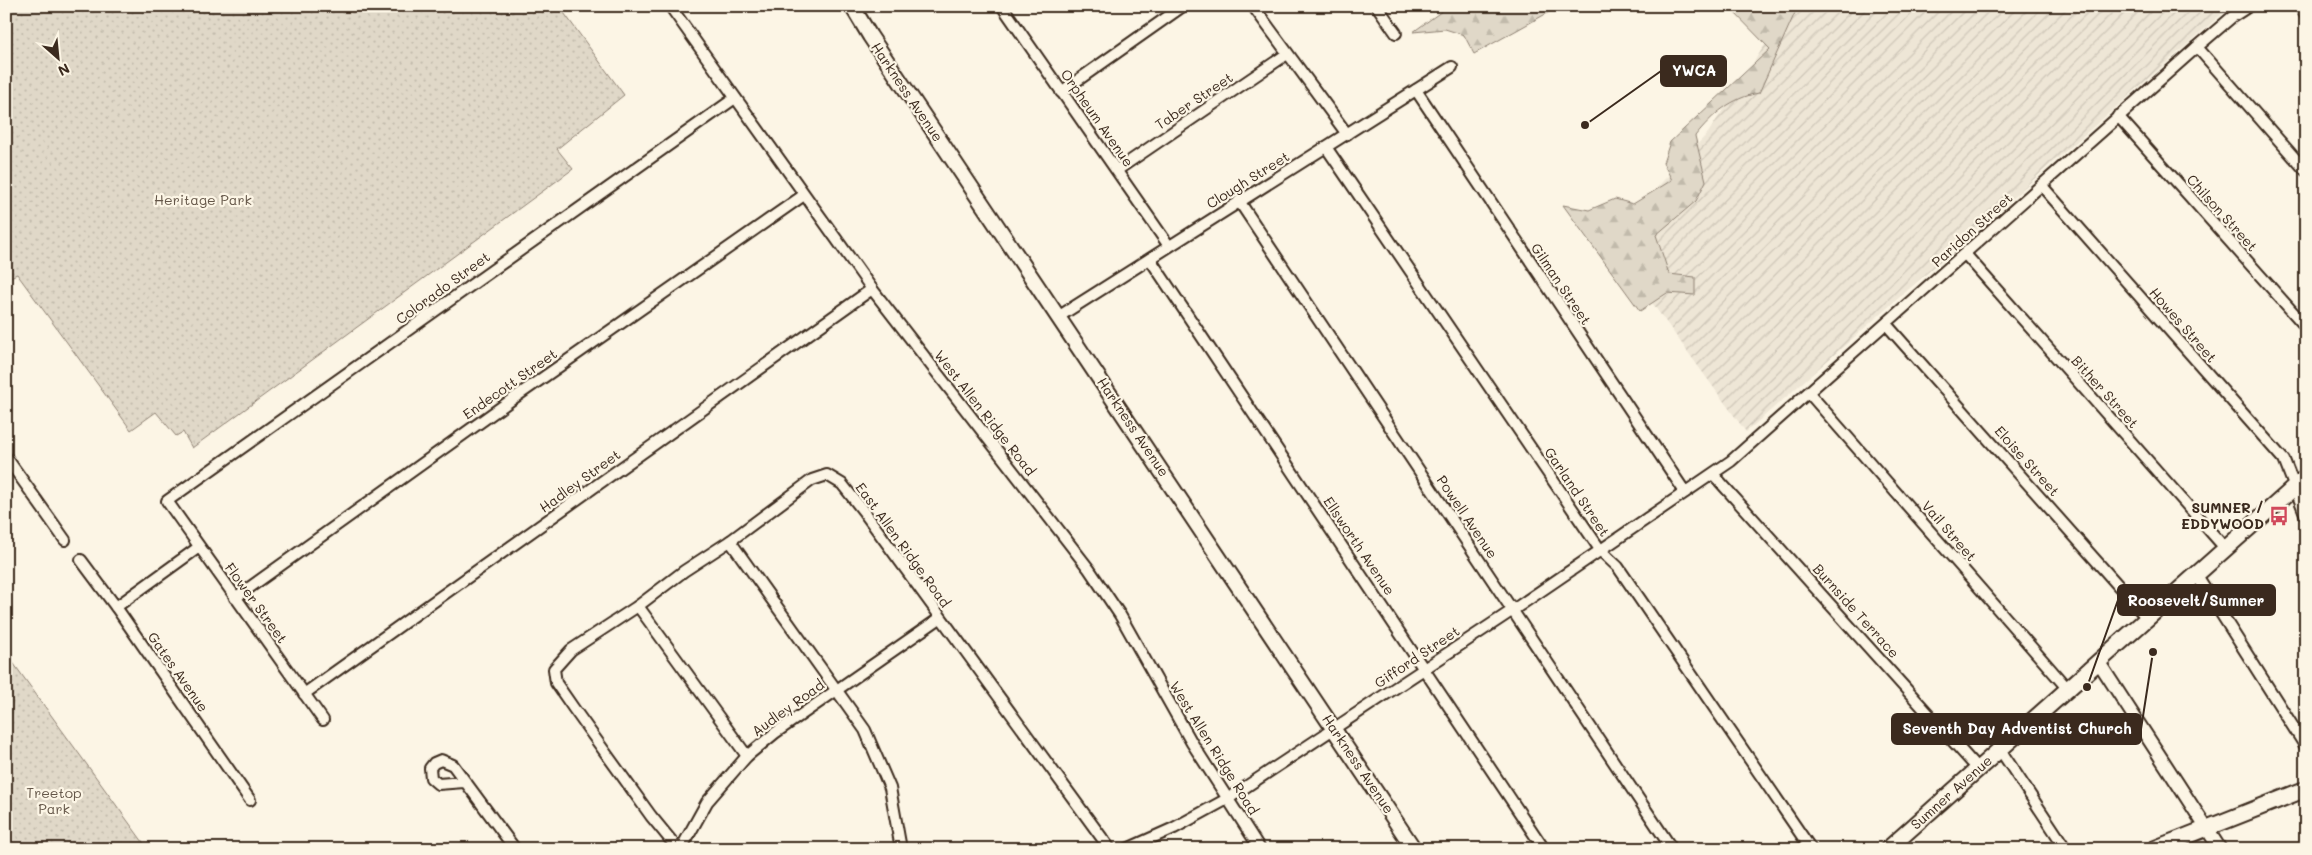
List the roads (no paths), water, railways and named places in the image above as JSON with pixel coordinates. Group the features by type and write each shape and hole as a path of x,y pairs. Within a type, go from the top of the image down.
{"main road":[{"name":"Harkness Avenue","path":"852,6 880,52 1414,849"},
{"name":"Sumner Avenue","path":"1888,849 1999,748 2301,482"},
{"path":"2154,849 2306,789"}],"street":[{"name":"West Allen Ridge Road","path":"670,6 872,290 1089,569 1120,615 1192,744 1229,798 1260,849"},
{"path":"1061,92 1183,6"},
{"path":"1253,6 1347,134"},
{"path":"1377,6 1396,33"},
{"name":"Paridon Street","path":"1713,474 1739,455 2197,47 2249,6"},
{"path":"2300,6 2306,16"},
{"name":"Orpheum Avenue","path":"1005,7 1061,92 1169,246"},
{"path":"2197,47 2306,171"},
{"name":"Taber Street","path":"1117,170 1287,54"},
{"name":"Clough Street","path":"1058,316 1452,67"},
{"name":"Gilman Street","path":"1416,90 1685,492"},
{"name":"Colorado Street","path":"167,501 735,98"},
{"name":"Chilson Street","path":"2118,116 2306,328"},
{"name":"Garland Street","path":"1326,147 1601,551 1618,566 1810,849"},
{"name":"Howes Street","path":"2042,186 2284,460 2301,482 2300,503 2306,516"},
{"name":"Endecott Street","path":"235,598 482,421 804,195"},
{"name":"Powell Avenue","path":"1239,201 1672,849"},
{"name":"Bither Street","path":"1965,254 2225,548"},
{"name":"Ellsworth Avenue","path":"1150,259 1544,849"},
{"name":"Hadley Street","path":"304,694 872,290"},
{"name":"Eloise Street","path":"1886,324 2147,618"},
{"name":"Vail Street","path":"1809,393 2067,688"},
{"path":"6,457 65,540"},
{"name":"Gifford Street","path":"1127,849 1179,826 1229,798 1513,610 1713,474"},
{"name":"Burnside Terrace","path":"1713,474 1977,768"},
{"name":"East Allen Ridge Road","path":"680,849 651,816 558,686 553,672 560,661 571,650 638,606 684,570 730,541 812,480 823,476 830,476 842,484 864,512 1110,849"},
{"name":"Flower Street","path":"167,501 323,720"},
{"path":"730,541 865,730 890,788 901,849"},
{"path":"116,607 199,548"},
{"name":"Gates Avenue","path":"81,560 116,607 250,800"},
{"path":"2196,574 2306,747"},
{"path":"638,606 746,756"},
{"name":"Audley Road","path":"680,849 711,796 746,756 775,733 940,618"},
{"path":"2098,661 2220,849"},
{"path":"1999,748 2066,849"},
{"path":"464,782 515,849"}],"place":[{"name":"YWCA","path":"1585,125"},
{"name":"SUMNER / EDDYWOOD","path":"2279,516"},
{"name":"Seventh Day Adventist Church","path":"2153,652"},
{"name":"Roosevelt/Sumner","path":"2087,687"}],"park label":[{"name":"Heritage Park","path":"203,200"},
{"name":"Treetop Park","path":"54,802"}]}
